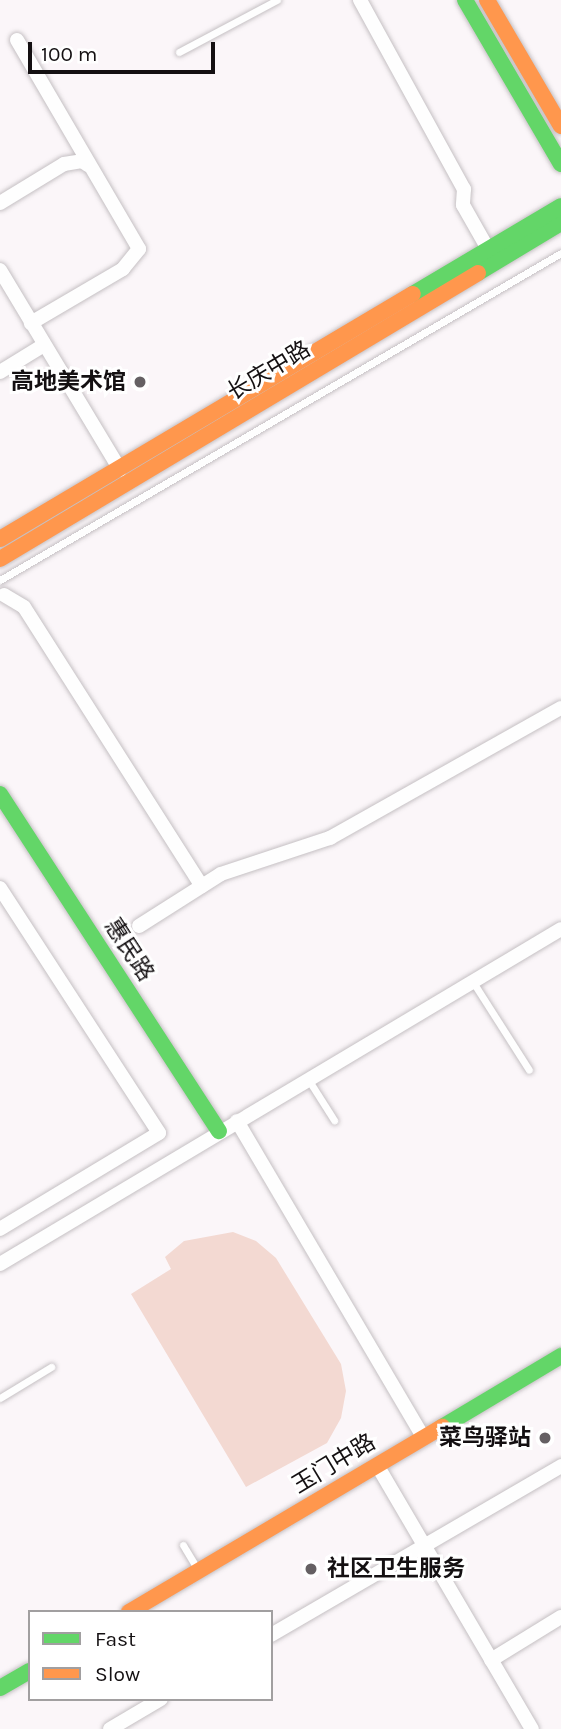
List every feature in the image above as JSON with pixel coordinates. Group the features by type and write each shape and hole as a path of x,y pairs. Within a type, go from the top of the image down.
{"main road":[{"path":"464,0 561,164"},
{"path":"487,0 561,126"},
{"name":"长庆中路","path":"0,540 561,206"},
{"name":"长庆中路","path":"0,559 561,223"},
{"name":"惠民路","path":"0,794 219,1131"},
{"name":"玉门中路","path":"132,1610 561,1356"},
{"path":"0,1688 28,1672"}],"street":[{"path":"360,0 464,189 463,205 488,249"},
{"path":"17,40 139,249 123,270 32,323"},
{"path":"0,203 64,164 82,161 88,165"},
{"path":"0,270 120,470"},
{"path":"0,372 44,345"},
{"path":"1,588 24,607 202,886"},
{"path":"139,926 221,874 330,838 561,708"},
{"path":"0,888 159,1133 0,1229"},
{"path":"0,1265 219,1131 561,929"},
{"path":"237,1121 423,1437"},
{"path":"377,1465 532,1729"},
{"path":"273,1634 561,1466"},
{"path":"491,1660 561,1618"},
{"path":"110,1729 158,1701"}],"lane":[{"path":"179,52 278,0"},
{"path":"1,588 561,253"},
{"path":"473,981 529,1070"},
{"path":"308,1079 334,1120"},
{"path":"0,1398 51,1367"},
{"path":"183,1545 199,1570"}],"shaded area":[{"path":"233,1232 256,1241 276,1258 341,1364 346,1391 341,1418 327,1443 246,1487 131,1294 171,1269 165,1257 184,1241"}],"traffic: fast":[{"path":"465,0 561,164"},
{"path":"413,294 561,206"},
{"path":"478,273 561,223"},
{"path":"0,794 219,1131"},
{"path":"442,1427 561,1356"},
{"path":"0,1688 28,1672"}],"traffic: slow":[{"path":"487,0 561,126"},
{"path":"0,559 478,273"},
{"path":"0,539 413,294"},
{"path":"132,1610 442,1427"}],"place":[{"name":"高地美术馆","path":"140,382"},
{"name":"菜鸟驿站","path":"545,1438"},
{"name":"社区卫生服务","path":"311,1569"}]}
